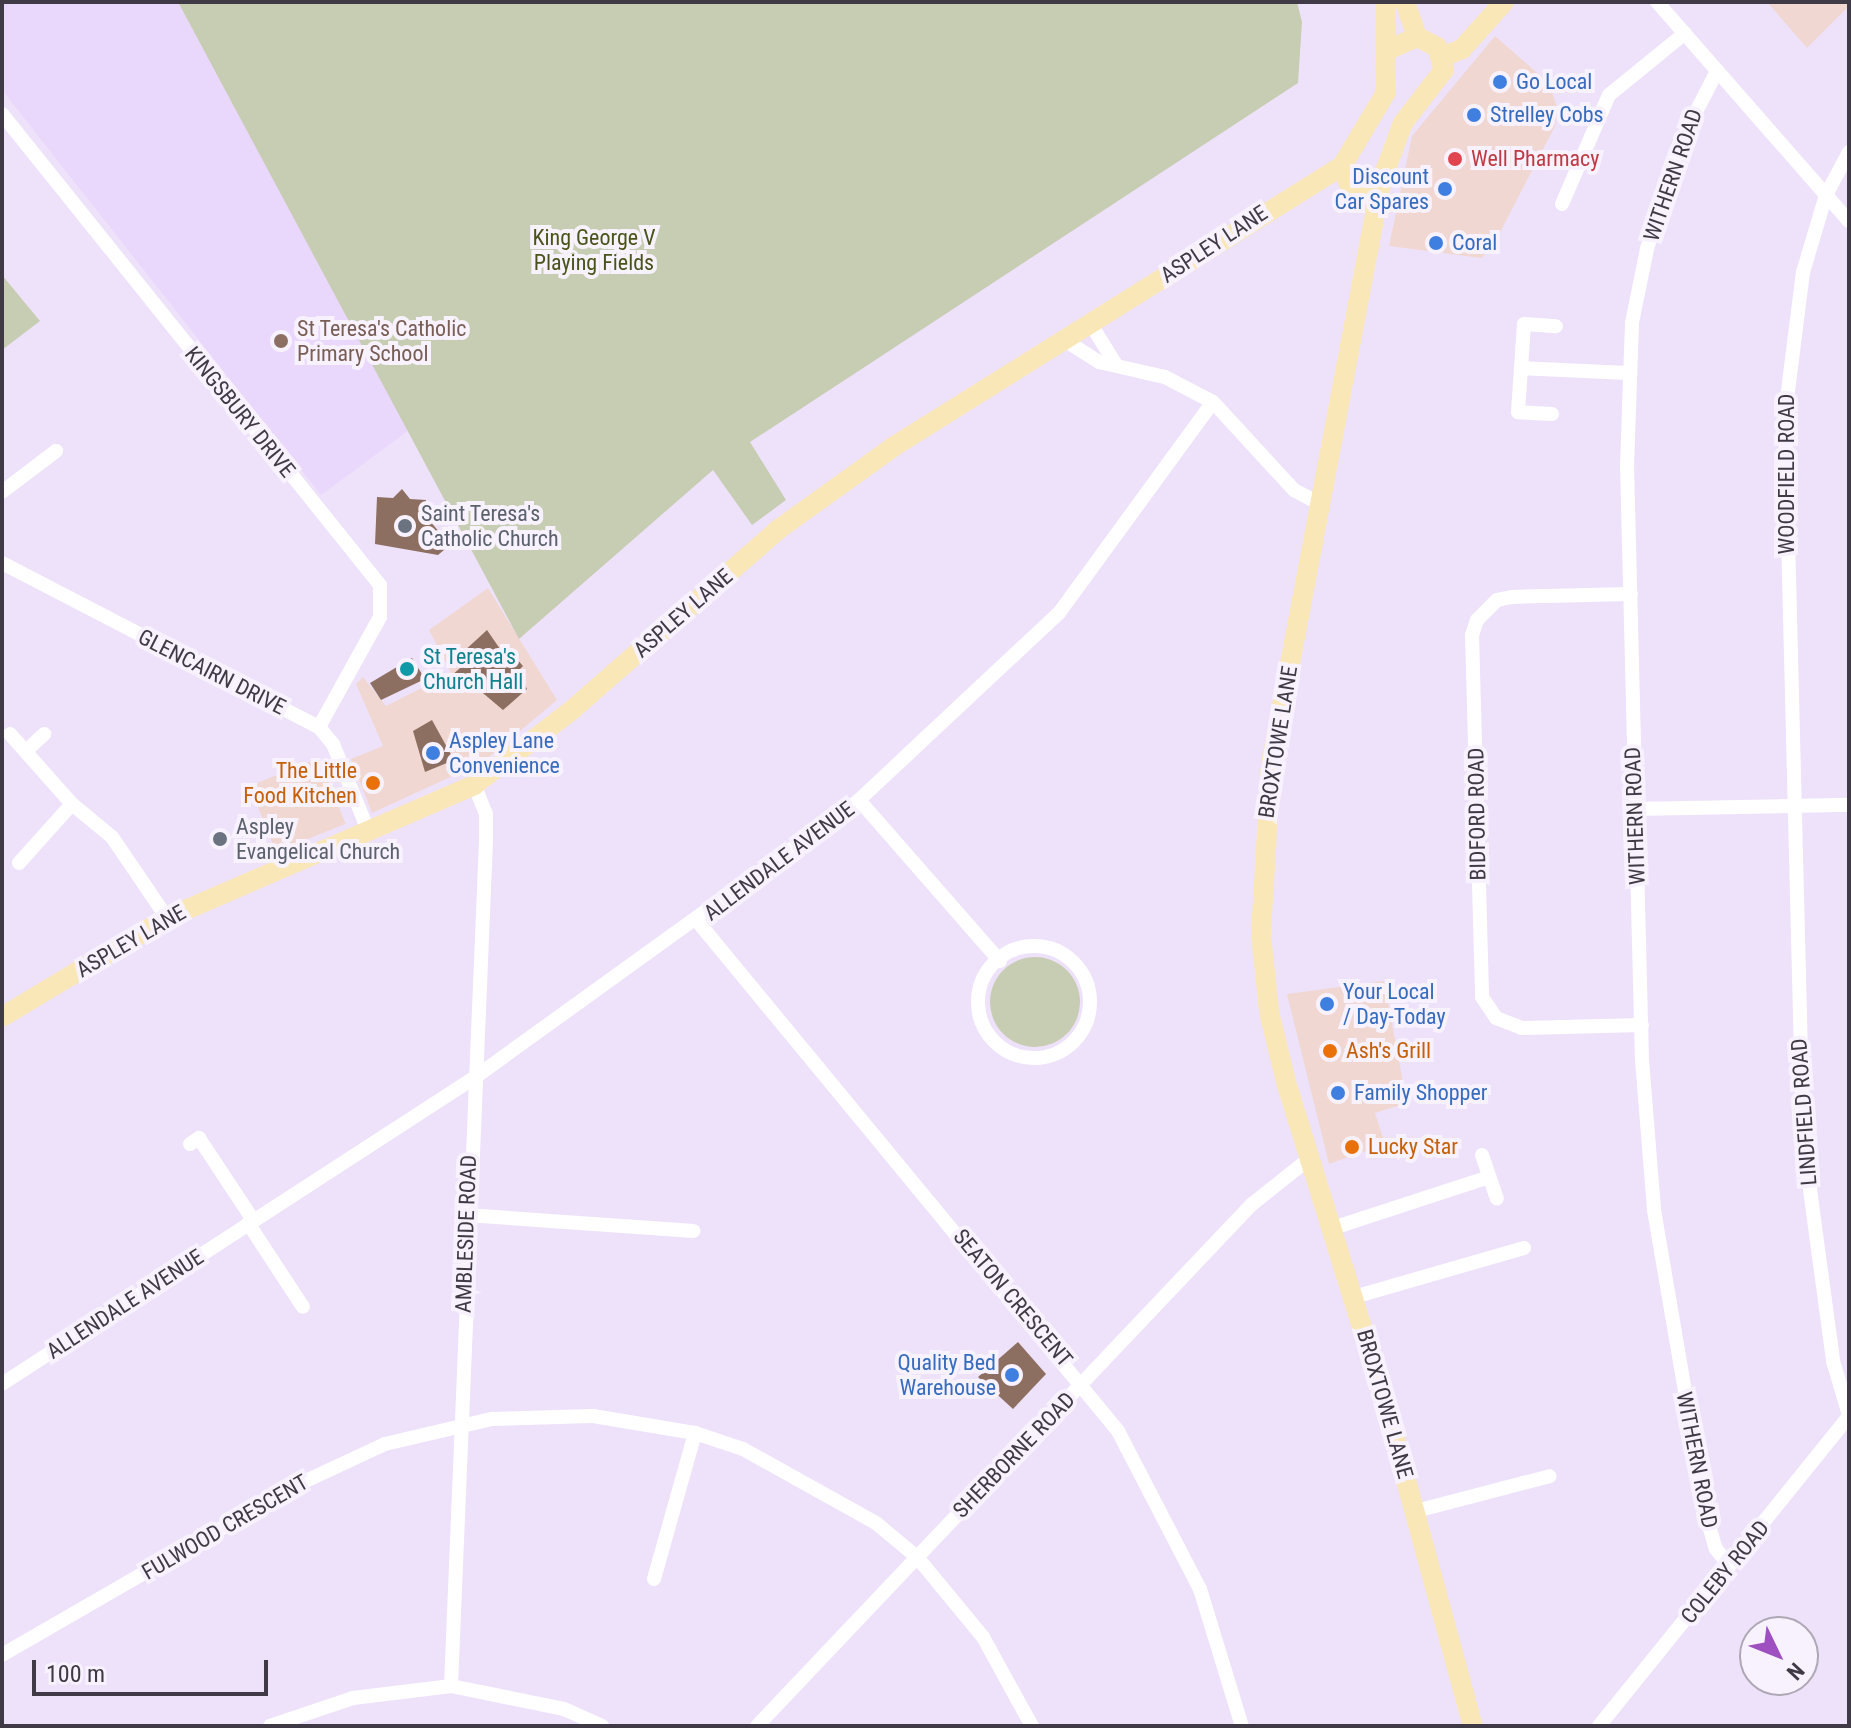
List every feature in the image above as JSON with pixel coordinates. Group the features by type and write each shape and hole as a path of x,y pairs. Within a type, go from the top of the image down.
{"main road":[{"path":"1381,182 1352,185 1342,166 1344,154 1378,114 1390,49 1386,2"},
{"path":"1405,2 1417,37 1443,57 1462,49 1504,2"},
{"path":"1390,49 1417,37"},
{"name":"BROXTOWE LANE","path":"1443,57 1440,78 1403,123 1381,182 1271,764 1261,900 1269,1012 1416,1511 1473,1726"},
{"name":"ASPLEY LANE","path":"2,1017 167,918 474,785 572,710 779,529 966,398 1342,166"}],"street":[{"path":"1657,2 1849,221"},
{"path":"1562,204 1609,95 1685,33"},
{"name":"WITHERN ROAD","path":"1717,71 1695,108 1658,206 1628,373 1634,809 1642,1025 1663,1268 1706,1515 1716,1549 1730,1566"},
{"name":"KINGSBURY DRIVE","path":"2,114 380,585 380,617 319,727"},
{"name":"WOODFIELD ROAD","path":"1794,806 1787,376 1803,272 1826,195 1849,152"},
{"path":"1090,323 1115,363"},
{"path":"1552,414 1518,412 1524,324 1556,326"},
{"path":"1063,339 1099,362 1115,363 1174,380 1213,402 1294,490 1320,504"},
{"path":"1521,368 1628,373"},
{"name":"ALLENDALE AVENUE","path":"2,1384 474,1078 698,922 859,800 1059,613 1213,402"},
{"path":"2,492 56,451"},
{"name":"GLENCAIRN DRIVE","path":"2,563 319,727"},
{"name":"BIDFORD ROAD","path":"1631,594 1497,600 1477,620 1472,635 1482,997 1496,1018 1522,1028 1642,1025"},
{"path":"319,727 333,744 368,830"},
{"path":"10,734 72,804 112,837 167,918"},
{"path":"26,751 44,734"},
{"name":"AMBLESIDE ROAD","path":"451,1686 466,1215 486,839 486,814 474,785"},
{"path":"859,800 1000,961"},
{"path":"19,863 72,804"},
{"path":"1634,809 1849,805"},
{"name":"LINDFIELD ROAD","path":"1794,806 1803,1138 1833,1361 1849,1416"},
{"name":"SEATON CRESCENT","path":"698,922 1083,1383 1118,1431 1180,1541 1242,1726"},
{"path":"1019,945 1052,946 1090,987 1086,1027 1051,1058 1016,1058 979,1021 979,984 1000,961 1019,945"},
{"path":"190,1144 199,1138 303,1307"},
{"path":"1482,1155 1497,1199"},
{"name":"SHERBORNE ROAD","path":"757,1726 1262,1195 1310,1158"},
{"path":"1333,1228 1489,1177"},
{"path":"466,1215 693,1231"},
{"path":"1354,1297 1524,1248"},
{"name":"FULWOOD CRESCENT","path":"2,1655 339,1463 460,1423 593,1416 695,1433 808,1480 917,1557 983,1637 1032,1726"},
{"name":"COLEBY ROAD","path":"1599,1726 1849,1416"},
{"path":"654,1579 695,1433"},
{"path":"1416,1511 1550,1476"},
{"path":"270,1726 353,1698 451,1686 552,1706 602,1726"}],"shaded area":[{"path":"2,2 178,2 409,430 321,495 2,90"},
{"path":"1767,2 1849,2 1849,6 1807,48"},
{"path":"1495,36 1549,83 1558,110 1555,126 1492,248 1481,258 1389,246 1412,136"},
{"path":"488,588 557,700 483,762 372,813 351,759 383,746 356,684 363,677 386,706 451,673 429,630"},
{"path":"319,758 346,824 276,852 249,786"},
{"path":"1384,981 1407,1103 1375,1113 1385,1144 1329,1164 1287,994"}],"green space":[{"name":"King George V Playing Fields","path":"178,2 1297,2 1302,22 1298,83 750,442 786,500 752,525 713,470 519,639"},
{"path":"2,275 40,321 2,350"},
{"path":"1035,957 1052,960 1067,970 1077,985 1080,1002 1077,1019 1067,1034 1052,1044 1035,1047 1018,1044 1003,1034 993,1019 990,1002 993,985 1003,970 1018,960"}],"building":[{"name":"Saint Teresa's Catholic Church","path":"402,489 410,499 426,500 425,515 450,545 438,555 375,544 377,497 393,498"},
{"path":"487,630 509,662 515,657 523,666 518,671 527,689 503,710 471,683 461,691 451,676 468,661 462,653"},
{"name":"St Teresa's Church Hall","path":"412,658 425,679 381,700 370,683"},
{"name":"Aspley Lane Convenience","path":"432,720 454,760 425,772 413,731"},
{"name":"Quality Bed Warehouse","path":"1018,1342 1046,1374 1013,1409 978,1377"}],"place":[{"name":"Go Local","path":"1500,82"},
{"name":"Strelley Cobs","path":"1474,115"},
{"name":"Well Pharmacy","path":"1455,159"},
{"name":"Discount Car Spares","path":"1445,189"},
{"name":"Coral","path":"1436,243"},
{"name":"St Teresa's Catholic Primary School","path":"281,341"},
{"name":"Saint Teresa's Catholic Church","path":"405,526"},
{"name":"St Teresa's Church Hall","path":"407,669"},
{"name":"Aspley Lane Convenience","path":"433,753"},
{"name":"The Little Food Kitchen","path":"373,783"},
{"name":"Aspley Evangelical Church","path":"220,839"},
{"name":"Your Local / Day-Today","path":"1327,1004"},
{"name":"Ash's Grill","path":"1330,1051"},
{"name":"Family Shopper","path":"1338,1093"},
{"name":"Lucky Star","path":"1352,1147"},
{"name":"Quality Bed Warehouse","path":"1012,1375"}]}
